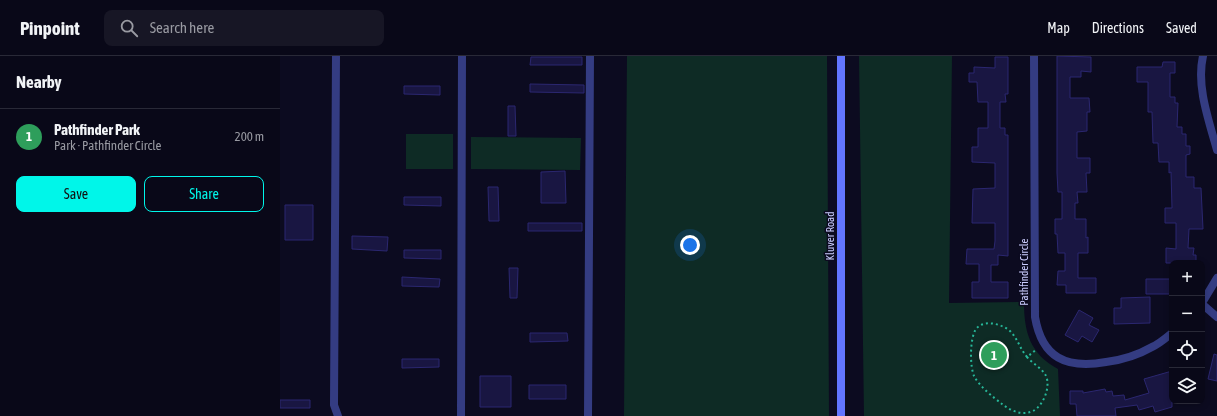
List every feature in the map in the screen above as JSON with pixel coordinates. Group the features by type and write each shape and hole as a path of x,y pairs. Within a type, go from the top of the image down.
{"street":[{"path":"336,56 334,405 338,416"},
{"path":"461,416 462,56"},
{"path":"588,416 590,56"},
{"name":"Kluver Road","path":"841,56 841,416"},
{"name":"Pathfinder Circle","path":"1034,56 1035,317 1038,334 1046,347 1056,357 1071,364 1090,365 1121,360 1153,347 1169,335"},
{"path":"1203,56 1203,89 1206,112 1217,150"},
{"path":"1205,298 1217,278"},
{"path":"1205,306 1217,317"}],"path":[{"path":"989,323 1002,326 1016,338 1022,351 1027,357 1046,376 1048,383 1042,404 1037,409 1024,413 1006,407 974,376 972,363 974,332 979,326 989,323"},
{"path":"1027,357 1037,349"}],"green space":[{"path":"627,56 827,56 829,416 624,416"},
{"path":"859,56 952,56 949,303 1024,302 1025,323 1030,341 1048,363 1058,369 1060,416 864,416"},
{"path":"406,134 453,134 453,169 406,169"},
{"path":"471,137 581,138 580,170 471,169"}],"building":[{"path":"1057,56 1091,57 1091,72 1081,71 1081,77 1070,77 1070,98 1089,98 1090,112 1087,112 1087,131 1077,132 1077,158 1090,158 1090,173 1086,173 1087,192 1077,192 1078,203 1075,203 1075,219 1086,219 1086,238 1088,237 1088,253 1078,253 1078,278 1096,278 1096,293 1066,293 1066,285 1057,285 1058,271 1065,271 1065,253 1058,253 1057,234 1055,234 1055,219 1062,219 1062,192 1058,192 1057,173"},
{"path":"531,57 582,57 582,65 530,65"},
{"path":"995,57 1008,57 1008,94 1005,94 1006,102 1000,102 1000,128 1005,128 1005,135 1008,135 1008,256 998,255 998,265 991,265 991,282 1008,282 1008,298 972,298 972,282 979,282 979,264 966,264 967,249 994,249 995,241 995,223 972,223 973,189 995,188 995,163 972,162 972,147 978,147 978,128 988,128 988,102 978,102 977,82 969,82 969,73 974,73 974,67 995,68"},
{"path":"1163,62 1175,62 1175,73 1170,73 1170,97 1175,97 1175,103 1178,103 1177,127 1182,127 1182,134 1186,134 1186,146 1190,146 1190,154 1186,155 1186,177 1194,177 1194,188 1201,188 1203,229 1189,229 1188,248 1194,248 1193,255 1196,255 1196,260 1169,260 1169,263 1166,263 1166,248 1176,249 1176,223 1165,223 1165,208 1172,208 1171,172 1169,173 1169,162 1159,162 1158,143 1153,143 1152,112 1148,112 1148,82 1137,82 1137,67 1162,67"},
{"path":"530,84 584,85 584,93 530,92"},
{"path":"404,86 440,86 440,95 404,94"},
{"path":"508,106 515,106 516,136 508,136"},
{"path":"565,171 566,203 541,203 541,172"},
{"path":"488,187 498,187 499,221 489,221"},
{"path":"404,197 441,197 441,206 404,205"},
{"path":"285,205 313,205 313,240 285,240"},
{"path":"528,223 582,223 582,231 528,231"},
{"path":"352,236 388,237 387,251 352,249"},
{"path":"404,250 441,250 441,259 404,258"},
{"path":"509,268 518,268 517,298 510,298"},
{"path":"402,277 440,279 439,287 402,286"},
{"path":"1146,279 1169,279 1169,294 1146,294"},
{"path":"1150,297 1150,323 1114,324 1114,308 1121,308 1121,298"},
{"path":"1079,310 1093,318 1089,325 1099,330 1092,342 1082,336 1078,342 1065,335"},
{"path":"530,333 567,333 568,341 530,342"},
{"path":"1214,354 1217,355 1217,381 1208,379"},
{"path":"402,359 439,359 439,367 402,368"},
{"path":"1169,372 1169,404 1172,404 1172,407 1155,412 1153,406 1139,410 1137,405 1115,408 1116,416 1077,416 1076,404 1070,404 1070,391 1083,391 1083,393 1105,389 1106,392 1112,391 1113,396 1124,395 1125,400 1149,393 1144,379"},
{"path":"480,376 511,376 511,407 480,407"},
{"path":"529,385 566,385 566,399 529,399"},
{"path":"280,400 310,400 310,408 280,408"}],"place":[{"name":"Pathfinder Park","path":"994,355"}]}
